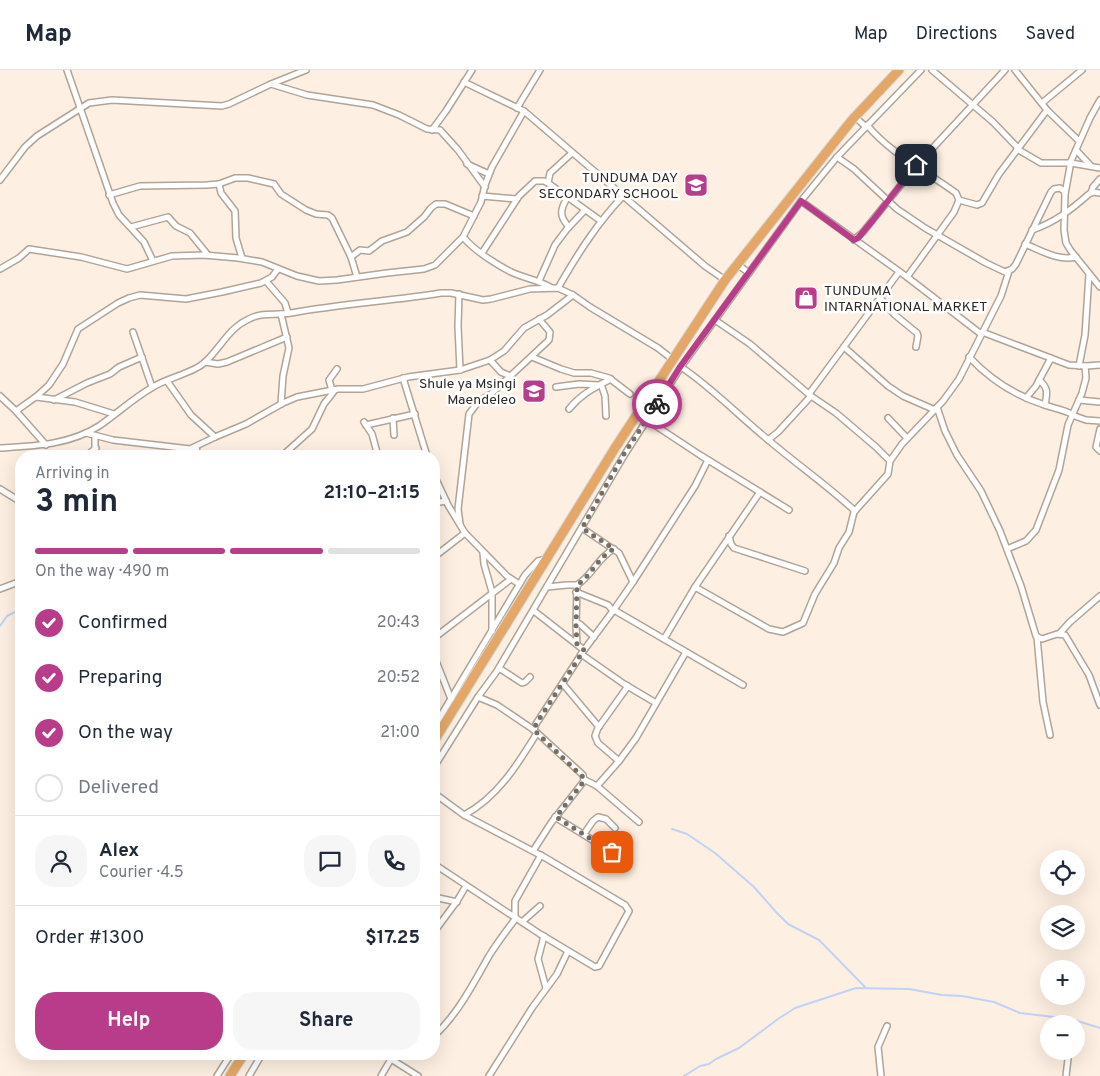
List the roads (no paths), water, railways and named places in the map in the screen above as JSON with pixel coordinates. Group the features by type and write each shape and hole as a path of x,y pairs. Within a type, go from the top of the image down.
{"highway":[{"path":"440,731 615,448 725,280 855,117 899,70"},
{"path":"230,1076 240,1060"}],"street":[{"path":"67,70 109,195 119,215 144,242 153,261"},
{"path":"0,180 25,147 37,136 95,101 112,100 222,106 306,70"},
{"path":"432,130 472,70"},
{"path":"517,108 540,70"},
{"path":"440,757 478,696 499,668 624,454 648,420 680,367 801,201 837,157 921,70"},
{"path":"932,70 993,122 1017,148 1042,163 1071,163 1100,168"},
{"path":"854,240 863,232 916,165 957,124 1005,70"},
{"path":"1016,70 1047,110 1079,141"},
{"path":"1042,103 1082,70"},
{"path":"464,82 524,111 705,266 725,280"},
{"path":"270,84 307,95 373,105 427,129 440,130 458,150 484,187"},
{"path":"1100,100 1079,141 1071,163 1065,194 1064,214 1066,243 1089,274 1098,281 1100,287"},
{"path":"855,117 894,150 956,194 960,200 977,205 982,203 1017,148 1047,110"},
{"path":"0,269 19,258 29,249 81,257 127,269 172,256 208,255 242,258 262,262 297,276 319,281 431,267 445,256 463,236 474,216 489,174 524,111"},
{"path":"1076,150 1090,165"},
{"path":"548,183 550,173 572,153"},
{"path":"837,157 854,169 888,201 936,236 1001,271 1009,271"},
{"path":"467,164 489,174"},
{"path":"109,195 140,186 219,184 240,178 274,184 281,194 306,210 330,216 351,257 357,276"},
{"path":"1032,230 1064,214 1091,193 1093,187 1100,179"},
{"path":"482,253 517,199 535,181 548,183 601,221"},
{"path":"219,184 221,193 235,211 236,238 242,258"},
{"path":"695,587 769,629 783,632 803,623 814,594 834,562 839,548 849,532 855,511 888,474 890,461 907,438 936,408 959,379 1001,296 1009,271 1016,264 1051,192 1057,188 1064,191 1065,194"},
{"path":"1091,193 1100,193"},
{"path":"555,288 601,221 624,195"},
{"path":"482,196 517,199"},
{"path":"568,198 560,212 569,227"},
{"path":"907,277 954,212 960,200"},
{"path":"801,201 981,333 1069,365 1100,365"},
{"path":"351,257 360,250 369,251 382,241 403,235 436,204 445,204 474,216"},
{"path":"539,282 555,245 585,210"},
{"path":"131,227 168,217 177,226 190,233 208,255"},
{"path":"463,236 468,243 511,272 573,295 621,324 672,359"},
{"path":"1025,244 1052,256 1065,259 1076,257"},
{"path":"737,264 749,273"},
{"path":"16,411 49,385 63,364 78,329 118,303 140,295 193,298 266,281 278,269"},
{"path":"768,440 778,432 810,395 899,272"},
{"path":"1007,549 1026,541 1036,530 1059,470 1068,425 1086,378 1082,366 1089,274"},
{"path":"266,281 286,302 288,313"},
{"path":"0,448 59,442 86,433 152,387 205,362 234,328 246,320 264,313 281,314 441,293 492,299 530,289 555,288"},
{"path":"459,294 460,370"},
{"path":"86,433 113,440 184,450 196,447 246,424 297,397 334,390 363,389 403,378 460,370 490,360 501,355 524,328 557,308 573,295"},
{"path":"880,298 900,319 917,333 916,347"},
{"path":"281,314 287,337 288,351 283,376 281,404"},
{"path":"460,524 458,509 469,414 478,402 491,394 547,343 550,332 539,319"},
{"path":"715,320 750,344 810,395 836,413 876,446 890,461"},
{"path":"133,332 152,387"},
{"path":"205,362 218,364 226,362 287,337"},
{"path":"844,347 888,386 903,396 936,408 957,455 981,491 1007,549 1037,637 1043,702 1050,735"},
{"path":"54,400 87,382 110,374 119,367 142,357"},
{"path":"532,357 561,370 591,373 611,379 630,394"},
{"path":"969,357 987,375 1026,398 1086,420 1100,421"},
{"path":"1026,398 1051,358"},
{"path":"490,360 501,372 510,376"},
{"path":"680,367 700,380 768,440 842,498 855,511"},
{"path":"334,390 329,380 338,369"},
{"path":"403,378 425,450"},
{"path":"569,409 579,397 611,379"},
{"path":"1039,380 1045,385 1047,390 1048,395 1045,405"},
{"path":"167,381 191,415 215,437"},
{"path":"556,387 579,384 599,385"},
{"path":"599,385 605,396 606,416"},
{"path":"289,450 312,430 324,404 334,390"},
{"path":"0,396 46,444"},
{"path":"36,397 74,402 114,414"},
{"path":"1079,400 1100,402"},
{"path":"376,450 374,440 365,424 415,414"},
{"path":"393,418 394,435"},
{"path":"888,418 907,438"},
{"path":"648,420 789,510"},
{"path":"628,428 638,434"},
{"path":"1100,430 1096,446 1100,451"},
{"path":"94,450 96,448 95,436"},
{"path":"615,448 624,454"},
{"path":"464,815 478,807 510,774 536,731 536,724 583,652 633,582 695,486 708,460"},
{"path":"440,488 466,534 511,579 520,584"},
{"path":"0,489 15,498"},
{"path":"664,639 695,587 760,492"},
{"path":"440,502 446,501"},
{"path":"582,528 619,553 633,582"},
{"path":"440,553 466,534"},
{"path":"729,536 734,548 805,571"},
{"path":"548,587 577,585 588,576 602,558 614,549"},
{"path":"483,552 484,564 492,593 492,632"},
{"path":"440,716 532,566 538,561 546,559"},
{"path":"440,633 511,579"},
{"path":"0,590 15,584"},
{"path":"577,585 577,644"},
{"path":"576,592 608,606 743,685"},
{"path":"1037,637 1042,640 1060,634 1070,622 1100,596"},
{"path":"534,611 577,644 583,652 628,686 656,704"},
{"path":"576,622 594,637"},
{"path":"1060,634 1065,635 1068,639 1089,675 1100,705"},
{"path":"597,786 636,738 686,652"},
{"path":"499,668 522,683 530,677"},
{"path":"440,672 450,699"},
{"path":"562,684 599,727"},
{"path":"619,761 595,739 599,727 628,686"},
{"path":"478,696 497,705 536,731 583,775 585,780 597,786 639,822"},
{"path":"534,851 556,817 585,780"},
{"path":"440,798 464,815 534,851 625,904 629,910 599,966 595,967 515,918 440,868"},
{"path":"556,817 612,852"},
{"path":"584,834 598,817 606,819 615,828"},
{"path":"440,1029 454,1014 496,945 515,918 515,901 541,855"},
{"path":"440,924 457,902 466,886"},
{"path":"440,898 457,902"},
{"path":"522,922 540,906"},
{"path":"544,936 538,959 546,988"},
{"path":"489,1076 563,964 568,951"},
{"path":"881,1076 878,1047 887,1026"},
{"path":"218,1076 227,1060"},
{"path":"249,1076 258,1060"},
{"path":"381,1076 391,1060"},
{"path":"398,1060 418,1076"},
{"path":"1066,1076 1068,1060"}],"waterway":[{"path":"0,626 7,616 15,612"},
{"path":"672,829 687,834 715,853 754,887 788,924 819,940 865,987"},
{"path":"684,1076 700,1066 709,1064 739,1048 795,1008 856,988 909,989 942,995 962,996 994,1002 1020,1013 1071,1019 1100,1028"}],"place":[{"name":"TUNDUMA DAY SECONDARY SCHOOL","path":"696,185"},
{"name":"TUNDUMA INTARNATIONAL MARKET","path":"806,298"},
{"name":"Shule ya Msingi Maendeleo","path":"534,391"}]}
